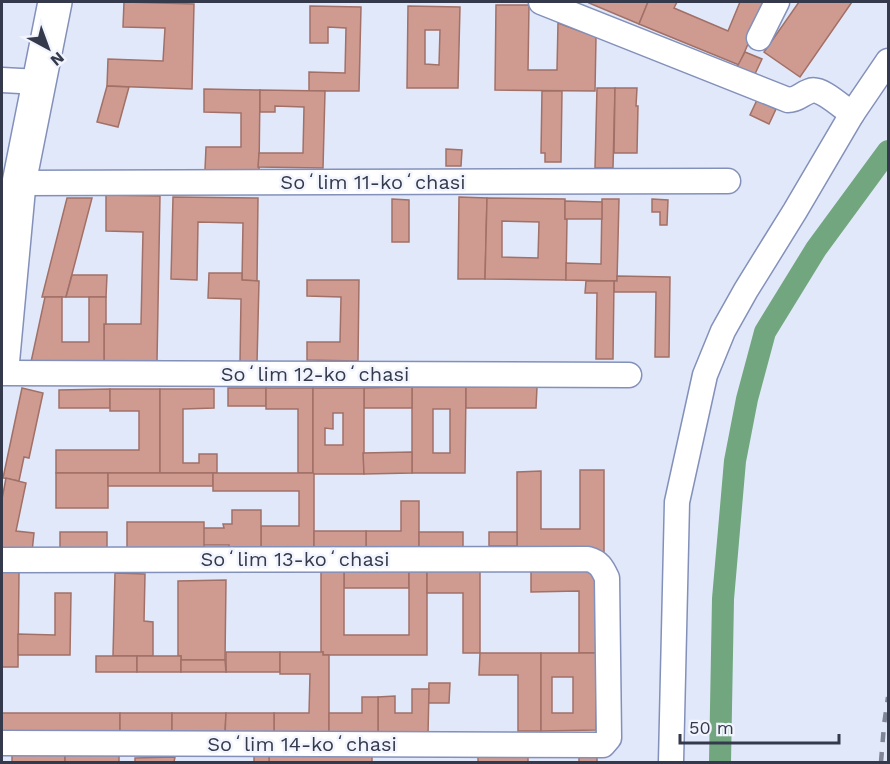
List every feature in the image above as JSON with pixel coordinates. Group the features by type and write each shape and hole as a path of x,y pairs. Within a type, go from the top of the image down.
{"street":[{"path":"2,368 19,183 55,2"},
{"path":"541,2 788,100 795,100 811,90 817,90 852,114"},
{"path":"759,39 777,2"},
{"path":"671,762 676,502 705,375 723,331 746,290 852,114 888,61"},
{"path":"2,80 39,82"},
{"name":"Soʻlim 11-koʻchasi","path":"19,183 728,181"},
{"name":"Soʻlim 12-koʻchasi","path":"2,373 629,375"},
{"name":"Soʻlim 13-koʻchasi","path":"2,560 588,559 598,562 607,578 609,738 603,745"},
{"name":"Soʻlim 14-koʻchasi","path":"2,743 603,745"}],"building":[{"path":"124,2 194,4 192,89 107,86 108,59 163,61 165,28 123,27"},
{"path":"590,2 648,2 639,24"},
{"path":"648,2 677,2 674,8 728,31 740,2 766,2 739,65 639,24"},
{"path":"799,2 852,2 800,77 764,52"},
{"path":"496,5 529,5 528,70 557,70 558,23 596,37 595,91 495,90"},
{"path":"310,6 361,7 359,91 309,91 309,72 345,73 346,28 328,27 328,43 310,43"},
{"path":"408,6 460,7 458,88 407,88","holes":["425,30 440,30 439,65 425,64"]},
{"path":"745,52 762,59 754,76 736,69"},
{"path":"107,86 129,87 118,127 97,122"},
{"path":"597,88 615,88 613,168 595,168"},
{"path":"615,88 637,88 637,153 614,153"},
{"path":"204,89 260,90 259,171 205,170 206,147 241,147 241,113 204,112"},
{"path":"260,90 325,91 323,168 258,167 259,153 303,153 304,107 275,106 275,112 260,112"},
{"path":"542,91 562,91 561,162 545,162 545,153 541,153"},
{"path":"757,100 776,109 769,124 750,115"},
{"path":"446,149 462,150 461,166 446,166"},
{"path":"106,195 160,196 157,361 104,361 104,324 141,324 143,232 106,231"},
{"path":"173,197 258,198 257,281 242,280 243,223 198,222 197,280 171,279"},
{"path":"459,197 487,198 485,279 458,279"},
{"path":"67,198 92,198 66,297 42,297"},
{"path":"487,198 565,199 566,280 485,279","holes":["502,221 539,222 538,258 502,257"]},
{"path":"392,199 409,200 409,242 392,242"},
{"path":"602,199 619,199 617,281 566,280 566,263 601,264"},
{"path":"652,199 668,200 667,225 660,225 660,212 652,212"},
{"path":"565,201 602,202 602,219 565,219"},
{"path":"209,273 242,273 242,280 259,281 257,363 240,363 241,299 208,298"},
{"path":"72,275 107,275 106,297 66,297"},
{"path":"617,276 670,277 669,357 655,357 656,292 614,292 614,281 617,281"},
{"path":"307,280 359,280 358,361 307,360 307,342 340,342 341,297 307,296"},
{"path":"586,281 614,281 613,359 596,359 597,293 585,293"},
{"path":"45,297 62,297 62,342 89,342 89,297 106,297 104,361 31,362"},
{"path":"412,387 466,387 465,473 412,473","holes":["433,409 450,409 450,453 433,453"]},
{"path":"412,387 412,408 364,408 364,388"},
{"path":"466,387 537,387 536,408 466,408"},
{"path":"22,388 43,393 29,458 24,457 19,481 3,478"},
{"path":"228,388 266,388 266,406 228,406"},
{"path":"266,388 313,388 313,473 298,473 298,409 266,409"},
{"path":"313,388 364,388 364,474 313,474","holes":["333,413 343,413 343,445 325,445 325,428 333,429"]},
{"path":"110,389 110,408 59,408 59,390"},
{"path":"110,389 160,389 160,473 56,473 56,450 139,450 139,411 110,411"},
{"path":"160,389 214,389 214,408 183,409 183,463 199,463 199,454 217,454 217,473 160,473"},
{"path":"412,452 412,473 364,474 363,453"},
{"path":"580,470 604,470 604,552 517,552 517,472 541,471 541,529 580,529"},
{"path":"56,473 108,473 108,508 56,508"},
{"path":"108,473 213,473 213,486 108,486"},
{"path":"213,473 313,473 314,554 261,554 261,526 299,526 299,491 213,491"},
{"path":"6,478 26,483 16,531 34,533 32,552 2,549 2,499"},
{"path":"401,501 419,501 419,551 366,552 366,531 401,531"},
{"path":"232,510 261,510 261,554 229,554 229,545 203,545 203,528 224,528 223,524 232,524"},
{"path":"127,522 204,522 204,548 127,549"},
{"path":"314,531 366,531 366,552 314,552"},
{"path":"60,532 107,532 107,552 60,552"},
{"path":"419,532 463,532 463,549 419,550"},
{"path":"489,532 517,532 517,546 489,546"},
{"path":"531,569 596,569 596,653 579,653 579,591 531,592"},
{"path":"409,570 409,588 344,588 344,571"},
{"path":"409,570 427,570 427,655 323,655 321,652 321,571 344,571 344,635 409,635"},
{"path":"427,570 480,570 480,653 463,653 463,593 427,593"},
{"path":"2,572 19,572 18,667 2,667"},
{"path":"115,573 145,574 144,621 153,622 153,656 113,656"},
{"path":"226,580 225,660 181,660 181,656 178,656 178,581"},
{"path":"55,593 71,593 70,655 18,655 18,634 55,635"},
{"path":"226,652 280,652 280,672 226,672"},
{"path":"280,652 323,652 323,655 329,655 329,734 274,735 274,713 309,713 310,674 280,674"},
{"path":"480,653 541,653 541,731 518,731 518,675 479,675"},
{"path":"541,653 596,653 596,730 541,731","holes":["552,677 573,677 573,713 552,713"]},
{"path":"96,656 137,656 137,672 96,672"},
{"path":"137,656 181,656 181,672 137,672"},
{"path":"181,660 225,660 226,672 181,672"},
{"path":"429,683 450,683 449,703 428,703"},
{"path":"412,689 429,689 428,735 378,734 378,697 395,696 395,713 412,713"},
{"path":"362,697 378,697 378,734 329,734 329,713 362,713"},
{"path":"2,713 120,713 120,734 2,733"},
{"path":"120,713 172,713 172,735 120,734"},
{"path":"172,713 226,713 225,734 172,735"},
{"path":"226,713 274,713 274,735 225,734"},
{"path":"372,754 372,762 269,762 269,755"},
{"path":"12,755 65,755 65,762 12,762"},
{"path":"65,755 119,755 119,762 65,762"},
{"path":"254,755 269,755 269,762 254,762"},
{"path":"478,755 528,755 528,762 478,762"},
{"path":"175,757 174,762 135,762 135,758"},
{"path":"579,757 597,757 597,762 579,762"}],"waterway":[{"path":"720,762 723,599 735,461 747,399 765,332 816,249 888,151"}],"railway":[{"path":"881,762 888,697"}]}
